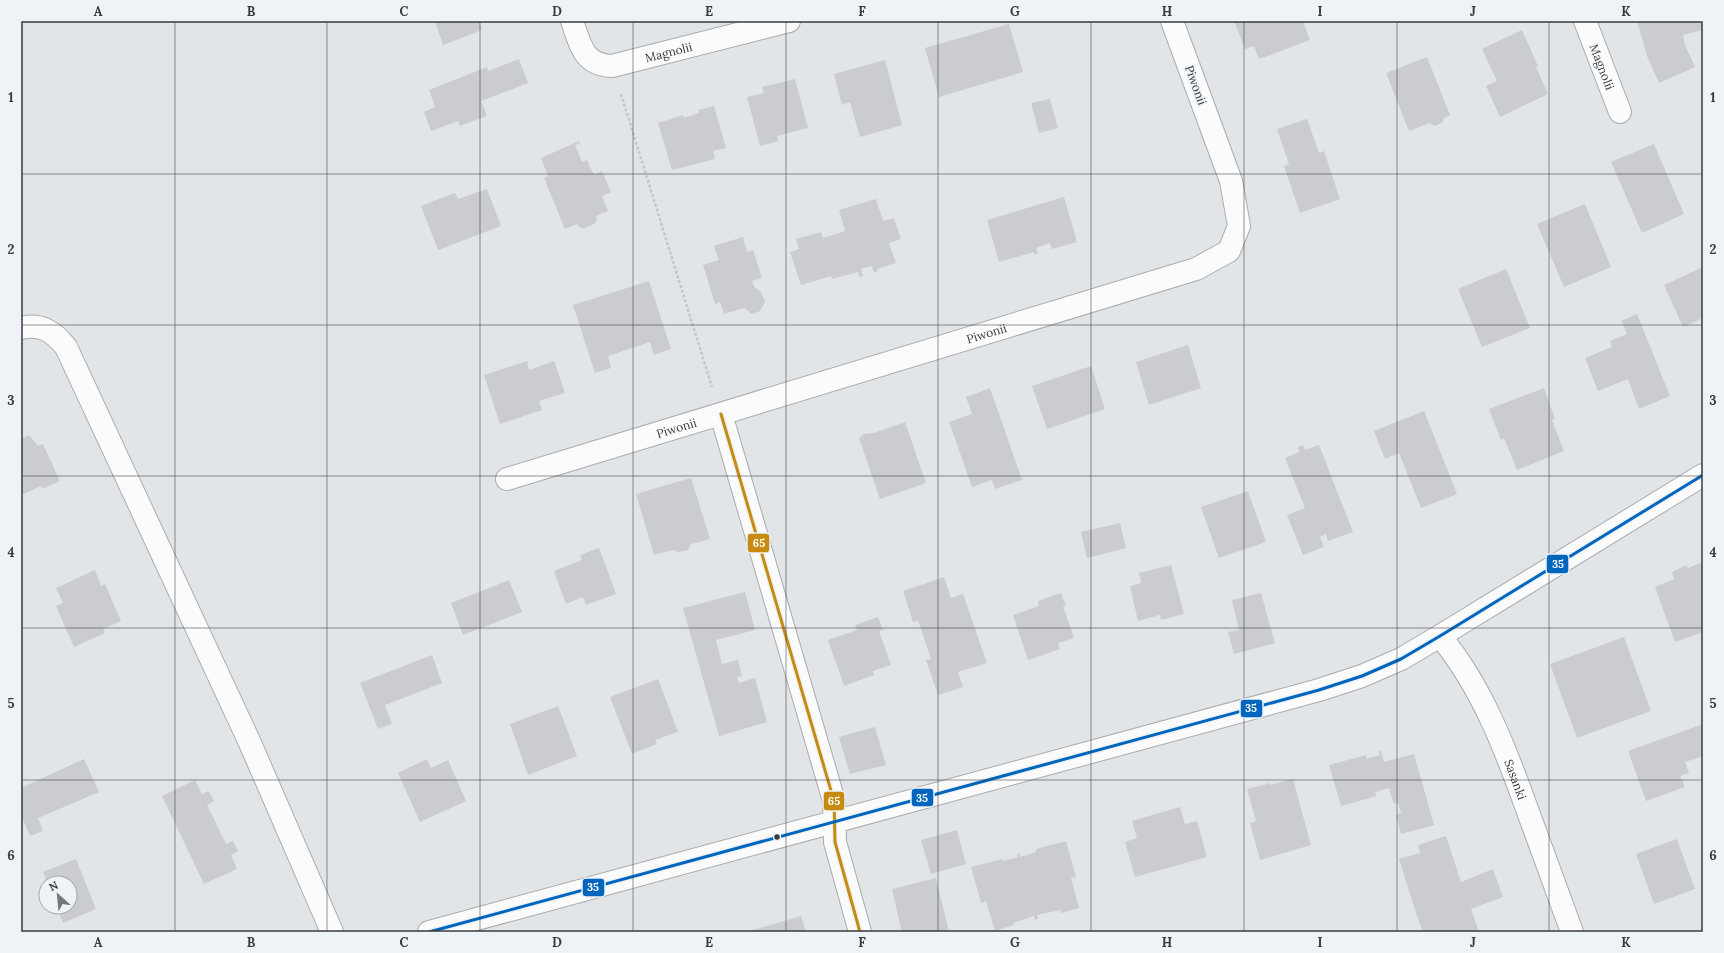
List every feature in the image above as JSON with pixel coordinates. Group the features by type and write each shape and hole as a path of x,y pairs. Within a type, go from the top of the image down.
{"street":[{"name":"Magnolii","path":"572,21 580,45 590,60 601,66 612,66 789,21"},
{"name":"Piwonii","path":"507,479 1196,270 1229,251 1240,226 1231,181 1172,21"},
{"name":"Magnolii","path":"1585,21 1620,112"},
{"path":"21,328 31,326 45,328 58,337 66,347 250,743 332,932"},
{"path":"721,414 834,801 835,845 860,932"},
{"path":"429,932 834,820 1319,690 1362,676 1401,659 1703,475"},
{"name":"Sasanki","path":"1440,636 1455,653 1494,722 1505,748 1572,932"}],"path":[{"path":"620,91 721,414"}],"building":[{"path":"435,21 479,21 482,30 443,45"},
{"path":"1234,21 1303,21 1310,40 1259,59 1254,46 1245,49"},
{"path":"1637,21 1703,21 1703,30 1683,35 1685,45 1695,67 1659,83 1647,56"},
{"path":"1009,24 1023,72 939,97 925,48"},
{"path":"1522,30 1538,66 1536,67 1548,94 1500,117 1486,86 1497,81 1482,49"},
{"path":"1427,57 1450,115 1444,118 1442,123 1435,126 1429,123 1409,131 1386,73"},
{"path":"519,59 528,83 481,101 487,116 460,126 458,121 431,131 424,112 435,107 429,90 487,67 488,71"},
{"path":"885,60 902,125 860,137 850,102 842,105 834,74"},
{"path":"795,79 808,128 777,136 779,141 760,146 747,97 764,93 762,87"},
{"path":"1050,99 1058,128 1039,133 1031,103"},
{"path":"714,106 726,148 713,151 715,159 672,170 658,123 683,115 684,118 699,113 699,110"},
{"path":"1307,119 1319,153 1324,151 1340,199 1300,213 1284,166 1289,164 1277,129"},
{"path":"579,141 580,143 575,145 582,162 587,160 594,175 602,171 611,192 602,196 608,211 596,216 597,219 594,224 583,229 577,224 565,229 544,178 548,176 541,158"},
{"path":"1654,144 1684,214 1642,233 1611,162"},
{"path":"487,189 501,226 438,250 421,206 455,193 458,199"},
{"path":"1064,197 1077,242 1052,249 1050,243 1036,248 1038,254 1034,254 1034,252 999,262 987,220"},
{"path":"876,199 883,221 894,218 901,239 889,243 896,263 877,269 878,271 874,273 872,266 861,269 863,276 859,277 858,272 832,279 831,276 801,285 790,252 799,249 796,239 821,232 823,238 845,231 839,210"},
{"path":"1585,204 1611,267 1564,287 1537,224"},
{"path":"743,237 747,252 753,250 762,278 752,281 755,288 761,292 765,302 760,311 752,314 744,308 724,314 720,302 715,304 703,265 719,260 714,246"},
{"path":"1703,267 1703,318 1683,327 1664,285"},
{"path":"1506,269 1530,328 1482,347 1458,289"},
{"path":"649,281 671,349 654,355 650,342 608,356 611,368 595,373 573,305"},
{"path":"1637,314 1670,396 1639,409 1628,379 1598,391 1585,358 1612,347 1610,341 1627,334 1621,321"},
{"path":"1188,345 1201,388 1149,405 1136,362"},
{"path":"527,361 529,370 554,361 565,393 539,401 542,410 500,424 484,375"},
{"path":"1091,366 1105,409 1047,429 1032,386"},
{"path":"990,388 1022,480 995,489 992,480 972,487 949,422 972,414 966,397"},
{"path":"1544,388 1555,419 1552,420 1564,451 1517,470 1504,438 1501,440 1489,409"},
{"path":"1424,411 1457,494 1421,508 1399,453 1385,459 1374,431"},
{"path":"905,422 926,483 880,499 859,438 864,434 874,433"},
{"path":"29,435 38,446 43,444 60,481 42,489 41,486 21,495 21,439"},
{"path":"1303,445 1305,450 1319,445 1353,532 1328,541 1326,534 1320,537 1324,547 1303,555 1287,515 1305,508 1285,458 1299,452 1298,447"},
{"path":"691,478 710,539 691,544 688,550 678,552 673,550 654,555 636,494"},
{"path":"1248,491 1266,542 1219,558 1201,507"},
{"path":"1120,523 1126,548 1087,558 1081,532"},
{"path":"599,548 616,594 586,605 583,597 566,604 554,571 582,560 580,555"},
{"path":"1703,562 1703,632 1675,642 1655,587 1674,579 1672,572 1686,565 1688,568"},
{"path":"1171,565 1184,614 1161,620 1160,615 1138,621 1130,586 1141,583 1139,573"},
{"path":"95,570 101,586 105,584 121,621 103,629 105,633 74,647 56,606 63,603 56,588"},
{"path":"944,577 951,598 963,594 987,663 958,672 963,687 938,695 926,660 931,659 918,620 913,622 903,591"},
{"path":"509,580 522,612 463,635 451,603"},
{"path":"745,592 755,630 716,640 722,664 738,660 742,676 737,677 739,683 755,678 767,722 719,736 683,608"},
{"path":"1061,593 1066,606 1063,606 1074,638 1058,643 1060,649 1028,660 1013,615 1039,606 1038,601"},
{"path":"1261,593 1275,643 1234,654 1228,632 1239,630 1232,600"},
{"path":"878,617 883,630 879,631 891,665 873,671 874,675 844,686 828,640 857,630 855,625"},
{"path":"1624,637 1651,711 1577,738 1550,664"},
{"path":"432,655 442,683 385,705 392,724 378,729 360,683"},
{"path":"658,679 678,732 655,740 657,744 632,754 610,697"},
{"path":"558,706 577,756 528,775 510,724"},
{"path":"1703,724 1703,756 1685,762 1689,773 1680,776 1685,787 1646,801 1628,751"},
{"path":"875,727 886,765 850,774 839,737"},
{"path":"1379,751 1381,751 1384,762 1414,754 1434,825 1401,834 1396,815 1401,813 1398,803 1394,804 1389,788 1375,792 1377,796 1341,806 1329,765 1366,755 1366,759 1380,755"},
{"path":"84,759 99,792 38,818 43,831 30,836 21,815 21,788"},
{"path":"427,759 431,768 448,760 466,801 420,822 398,773"},
{"path":"1293,779 1311,845 1260,860 1250,823 1256,821 1247,789"},
{"path":"195,780 202,794 209,791 214,801 207,805 226,844 233,841 238,851 231,855 237,869 204,884 162,796"},
{"path":"1180,807 1185,824 1197,821 1207,857 1135,877 1125,842 1137,838 1132,821"},
{"path":"957,830 966,864 931,874 921,840"},
{"path":"1446,836 1461,882 1493,869 1503,897 1471,909 1479,932 1423,932 1415,910 1399,859 1420,853 1418,845"},
{"path":"1677,839 1695,889 1654,904 1636,854"},
{"path":"1066,841 1076,877 1071,878 1079,908 1061,913 1060,910 1037,915 1038,919 1035,920 1034,916 1013,923 1014,925 995,931 986,901 981,903 971,867 1002,859 1003,861 1018,857 1017,855 1019,853 1020,857 1036,852 1036,849"},
{"path":"76,859 96,909 63,923 60,915 78,915 78,875 44,875 43,872"},
{"path":"936,878 949,932 902,932 892,889"},
{"path":"801,916 806,932 754,932 753,930"}],"transit line":[{"name":"65","path":"721,414 834,801 835,842 860,932"},
{"name":"35","path":"429,932 1319,690 1362,676 1401,659 1703,475"}]}
